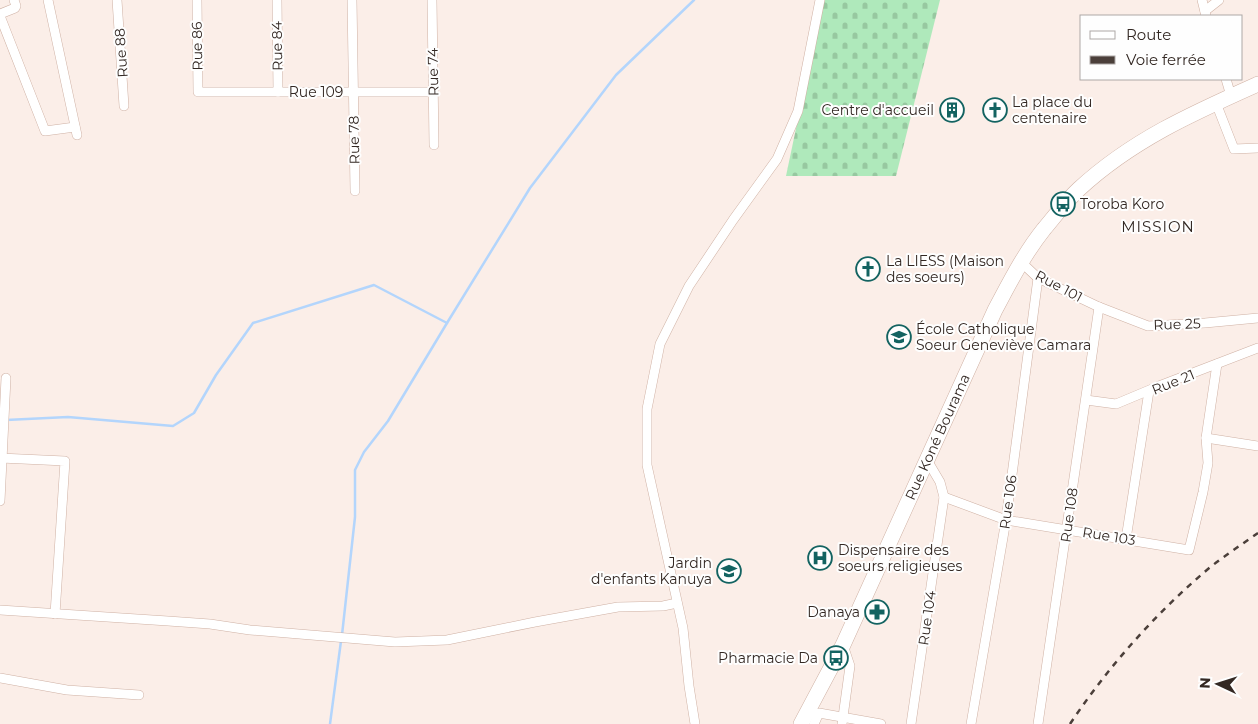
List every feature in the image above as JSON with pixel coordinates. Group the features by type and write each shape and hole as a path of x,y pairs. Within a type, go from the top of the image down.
{"highway":[{"name":"Rue Koné Bourama","path":"800,724 843,645 995,310 1021,262 1060,210 1078,190 1102,169 1170,124 1258,84"}],"street":[{"path":"14,0 15,8 0,15 45,131 76,131 48,0"},
{"name":"Rue 88","path":"117,0 124,106"},
{"name":"Rue 86","path":"196,0 198,92"},
{"name":"Rue 84","path":"277,0 278,92"},
{"name":"Rue 78","path":"352,0 355,190"},
{"name":"Rue 74","path":"432,0 434,145"},
{"path":"695,724 682,628 647,465 647,410 660,344 689,286 777,159 798,111 820,0"},
{"path":"1202,0 1206,14 1219,0"},
{"path":"1226,80 1231,96"},
{"name":"Rue 109","path":"198,92 433,92"},
{"path":"1216,103 1234,148 1258,148"},
{"name":"Rue 101","path":"1021,262 1038,278 1099,307"},
{"name":"Rue 106","path":"971,724 1006,520 1038,278"},
{"name":"Rue 25","path":"1099,307 1148,326 1258,318"},
{"name":"Rue 108","path":"1038,724 1099,307"},
{"name":"Rue 21","path":"1086,400 1116,404 1258,348"},
{"path":"1217,364 1206,438 1258,446"},
{"path":"0,501 6,378"},
{"path":"1126,539 1150,391"},
{"name":"Rue 103","path":"944,497 1006,520 1189,550 1208,463 1206,438"},
{"path":"1,458 65,461 55,614"},
{"name":"Rue 104","path":"911,724 944,497 940,482 927,460"},
{"path":"0,610 168,620 250,630 395,642 447,640 618,607 663,606 677,603"},
{"path":"842,720 850,666 843,645"},
{"path":"0,678 66,690 139,695"},
{"path":"814,724 819,713 842,720 881,724"}],"green space":[{"path":"823,0 940,0 896,176 786,176"}],"waterway":[{"path":"342,635 355,517 355,470 364,452 388,421 530,188 616,75 694,0"},
{"path":"6,420 68,417 173,426 194,413 216,375 253,323 374,285 447,323"},
{"path":"330,724 341,641"}],"railway":[{"path":"1070,724 1116,662 1169,604 1208,569 1258,533"}],"place":[{"name":"Centre d'accueil","path":"952,110"},
{"name":"La place du centenaire","path":"995,110"},
{"name":"Toroba Koro","path":"1063,204"},
{"name":"La LIESS (Maison des soeurs)","path":"868,269"},
{"name":"École Catholique Soeur Geneviève Camara","path":"899,337"},
{"name":"Dispensaire des soeurs religieuses","path":"820,558"},
{"name":"Jardin d'enfants Kanuya","path":"729,571"},
{"name":"Danaya","path":"877,612"},
{"name":"Pharmacie Da","path":"836,658"}],"district":[{"name":"MISSION","path":"1158,226"}]}
